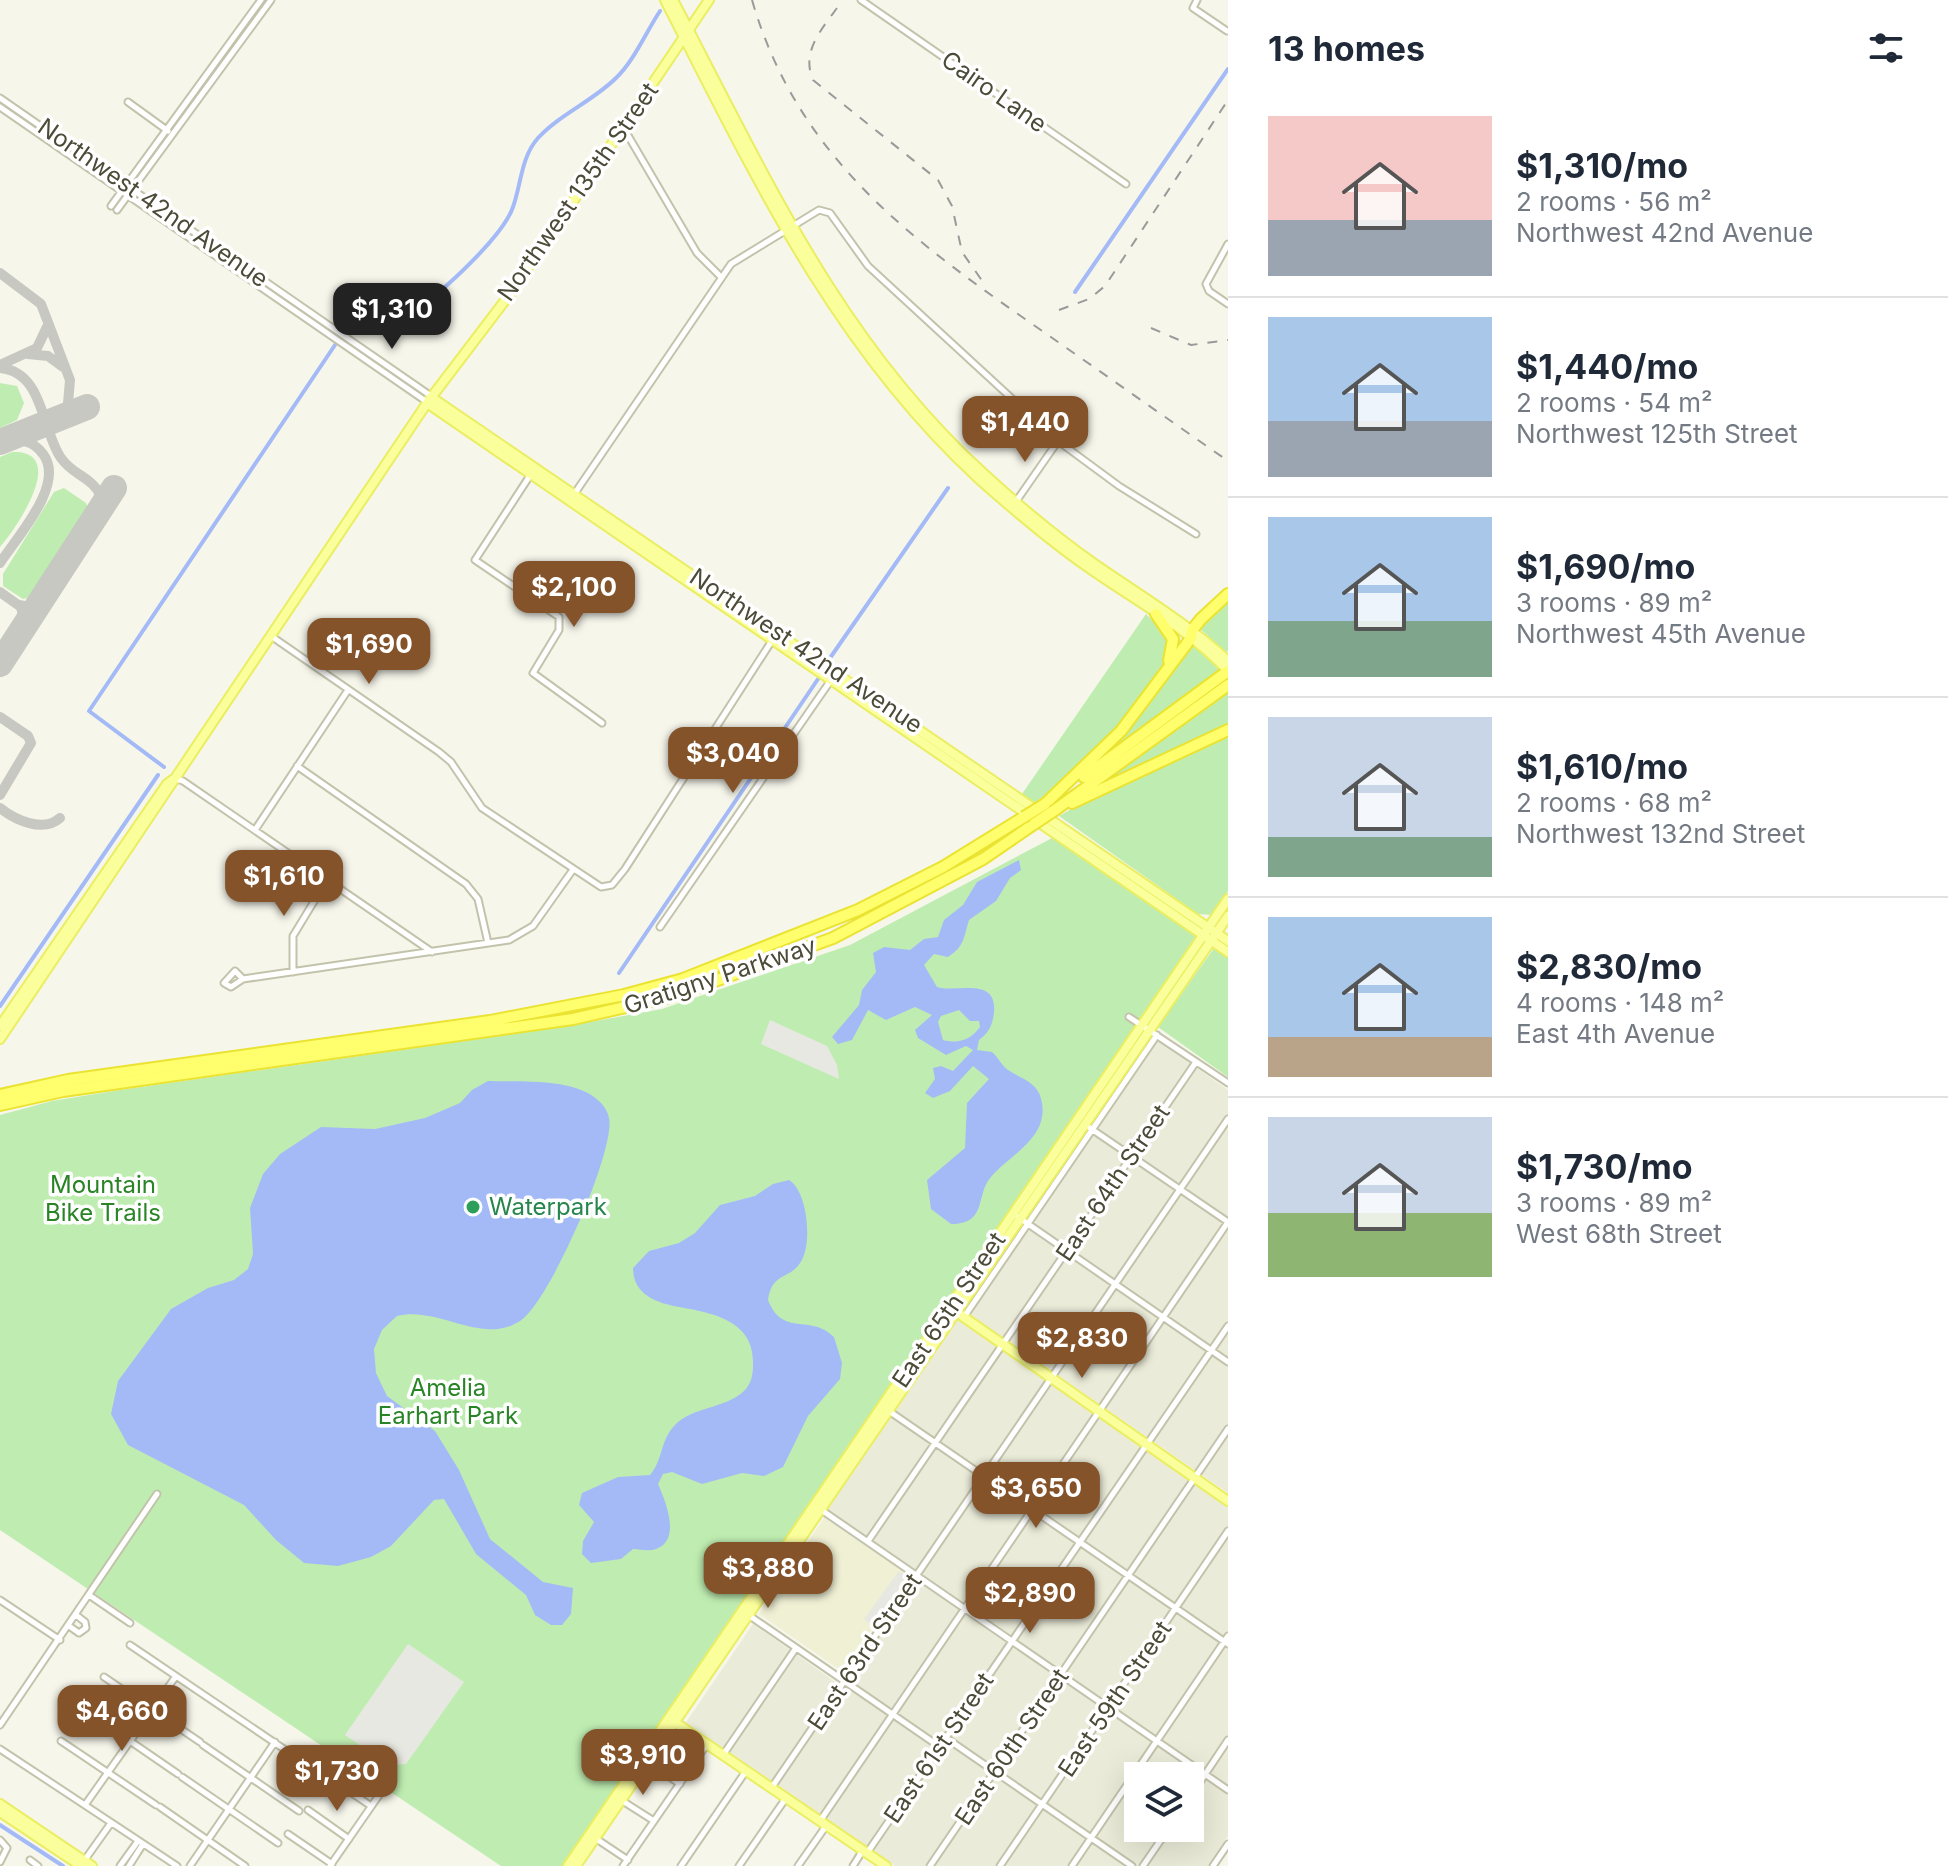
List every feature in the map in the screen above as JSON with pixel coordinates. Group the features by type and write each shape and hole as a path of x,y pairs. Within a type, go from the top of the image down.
{"highway":[{"path":"1045,804 1108,746 1191,634 1228,594"},
{"path":"1156,614 1173,639 1163,675"},
{"name":"Gratigny Parkway","path":"0,1095 68,1080 490,1021 624,995 683,979 858,910 943,867 1045,804 1226,676"},
{"name":"Gratigny Parkway","path":"0,1105 63,1091 573,1019 674,996 833,938 970,866 1055,810 1226,676"},
{"path":"1055,810 1228,730"}],"main road":[{"path":"665,0 687,34"},
{"path":"673,0 687,34 786,228 893,377 1014,506 1061,548 1156,614 1191,634 1226,676"},
{"name":"Northwest 135th Street","path":"0,1039 429,400 513,290 709,0"},
{"name":"Northwest 42nd Avenue","path":"429,400 1211,934"},
{"path":"1014,506 1228,661"},
{"name":"Northwest 42nd Avenue","path":"775,636 831,680 900,722"},
{"name":"East 65th Street","path":"672,1720 886,1408 957,1312 1149,1030 1211,934 1228,899"},
{"name":"East 65th Street","path":"1211,934 1228,916"},
{"path":"1211,934 1228,941"},
{"path":"1211,934 1228,952"},
{"name":"Northwest 135th Street","path":"0,1026 41,974"},
{"path":"957,1312 1228,1501"},
{"path":"672,1720 886,1866"},
{"path":"619,1798 648,1762 672,1720"},
{"path":"568,1866 672,1720"},
{"path":"0,1804 86,1864"},
{"path":"0,1812 86,1864"},
{"path":"576,1866 592,1836"}],"street":[{"path":"114,208 261,0"},
{"path":"169,132 271,0"},
{"name":"Cairo Lane","path":"861,0 1126,184"},
{"path":"1197,0 1193,8 1227,31"},
{"name":"Northwest 42nd Avenue","path":"0,98 233,258 429,400"},
{"path":"128,102 169,132"},
{"path":"3,109 11,105"},
{"name":"Northwest 42nd Avenue","path":"3,109 228,265 334,333"},
{"path":"623,127 697,253 721,277"},
{"path":"573,497 731,264 819,210 830,213 868,266 1058,441 1119,486 1196,534"},
{"path":"1228,244 1206,284 1209,291 1228,304"},
{"path":"228,265 233,258"},
{"path":"1014,506 1058,441"},
{"path":"533,470 474,556 477,562 559,617 559,630 533,673 602,723"},
{"path":"270,635 439,752 451,762 482,808 592,884 608,887 618,879 680,788 701,746 775,636"},
{"path":"660,927 831,680"},
{"path":"255,830 348,690"},
{"path":"297,766 466,884 478,899 488,943"},
{"path":"175,779 183,781 433,952"},
{"path":"246,979 518,937 533,926 572,871"},
{"path":"293,972 293,936 327,880"},
{"path":"1129,1017 1228,1083"},
{"name":"East 64th Street","path":"868,1541 1196,1062"},
{"name":"East 63rd Street","path":"772,1788 1228,1119"},
{"path":"798,1866 892,1714 1228,1222 1085,1124"},
{"path":"1021,1219 1228,1362"},
{"name":"East 61st Street","path":"853,1866 940,1747 1228,1326"},
{"path":"886,1408 1227,1641 1072,1866"},
{"name":"East 60th Street","path":"930,1866 1228,1429"},
{"path":"0,1725 157,1494"},
{"path":"818,1508 967,1607 1228,1790"},
{"name":"East 59th Street","path":"1000,1866 1228,1531"},
{"path":"89,1595 130,1623"},
{"path":"0,1600 60,1640"},
{"path":"69,1626 79,1633 86,1628 85,1622 76,1615"},
{"path":"746,1615 940,1747"},
{"path":"130,1645 371,1806"},
{"path":"723,1755 796,1648"},
{"path":"85,1805 176,1676"},
{"path":"104,1677 299,1811"},
{"path":"82,1708 278,1843"},
{"path":"946,1738 1132,1866"},
{"path":"1204,1776 1228,1740"},
{"path":"61,1741 245,1866"},
{"path":"190,1866 275,1742"},
{"path":"623,1866 707,1744"},
{"path":"0,1749 177,1866"},
{"path":"648,1762 680,1784"},
{"path":"681,1866 746,1771"},
{"path":"288,1834 331,1865 384,1788"},
{"path":"619,1798 654,1821"},
{"path":"739,1866 786,1798"},
{"path":"308,1810 349,1839"},
{"path":"86,1864 111,1823"},
{"path":"592,1836 628,1860"},
{"path":"0,1840 7,1848 0,1862"},
{"path":"120,1866 141,1842"},
{"path":"129,1866 141,1842"},
{"path":"1143,1866 1159,1842"},
{"path":"1213,1866 1228,1844"},
{"path":"30,1860 38,1866"}],"shaded area":[{"path":"770,1020 827,1046 837,1065 839,1079 761,1044"},
{"path":"1157,1040 1228,1090 1228,1493 970,1315"},
{"path":"957,1318 1228,1507 1228,1836 1208,1866 895,1866 685,1724 753,1624 844,1688 922,1574 825,1509"},
{"path":"824,1518 909,1575 843,1672 759,1614"},
{"path":"899,1571 907,1577 873,1626 864,1619"},
{"path":"408,1644 464,1682 406,1764 389,1765 345,1735"}],"green space":[{"path":"0,383 17,386 24,403 17,420 0,428"},
{"path":"12,452 29,455 37,463 38,476 26,509 0,547 0,457"},
{"path":"64,488 86,503 89,510 33,597 23,599 3,586 3,574 54,492"},
{"path":"1228,598 1228,651 1226,652 1198,627"},
{"path":"1146,614 1170,639 1165,662 1153,685 1118,731 1096,753 1034,803 1022,794"},
{"path":"1191,643 1223,669 1097,761"},
{"path":"1228,693 1228,728 1088,793"},
{"path":"1228,732 1228,891 1213,915 1198,914 1059,816 1110,787"},
{"name":"Amelia Earhart Park","path":"1054,837 1198,935 562,1866 501,1866 0,1530 0,1115 52,1101 120,1090 562,1027 662,1009 850,945"},
{"path":"1214,948 1228,957 1228,1077 1158,1027"}],"water":[{"path":"1019,860 1021,870 1010,878 996,901 969,920 963,941 957,949 948,957 934,954 924,965 937,987 974,988 989,994 993,1001 993,1020 979,1040 977,1050 992,1052 1006,1068 1038,1090 1042,1116 1039,1127 1026,1145 986,1184 976,1214 963,1223 951,1224 931,1209 927,1180 965,1148 967,1103 989,1079 973,1066 950,1091 933,1098 925,1093 935,1079 933,1068 941,1066 953,1071 973,1050 966,1046 946,1055 918,1038 915,1030 932,1015 915,1007 886,1020 868,1010 852,1040 838,1044 832,1037 859,1005 862,990 876,972 873,953 884,947 910,950 924,939 938,937 944,920 963,905 977,882","holes":["959,1010 970,1021 979,1021 980,1027 972,1035 959,1041 943,1040 938,1022 941,1016"]},
{"path":"488,1081 531,1081 577,1088 601,1104 609,1118 608,1135 592,1192 547,1286 520,1321 505,1328 490,1329 429,1316 397,1316 382,1330 374,1349 376,1373 387,1396 435,1431 459,1470 490,1539 543,1582 573,1588 571,1614 562,1625 551,1625 535,1615 526,1595 476,1554 444,1499 434,1500 391,1546 371,1557 338,1566 304,1563 276,1540 244,1505 128,1445 111,1414 118,1381 171,1309 208,1288 234,1280 248,1269 253,1254 250,1208 263,1174 280,1154 321,1127 375,1129 425,1118 460,1103 472,1090"},
{"path":"789,1180 801,1195 806,1219 806,1244 800,1263 777,1280 768,1300 781,1318 816,1326 834,1337 842,1363 840,1379 808,1416 783,1467 764,1476 742,1473 702,1484 672,1472 663,1474 658,1484 665,1500 670,1531 662,1546 652,1550 633,1549 621,1559 591,1563 582,1554 583,1541 594,1522 579,1505 582,1493 618,1477 650,1475 668,1435 678,1422 737,1397 747,1388 752,1375 752,1349 739,1328 718,1316 663,1303 648,1296 637,1285 633,1268 649,1251 679,1243 695,1233 720,1205 755,1196 773,1184"}],"waterway":[{"path":"347,329 367,319 422,305 477,256 508,218 532,146 556,122 616,78 634,55 660,11"},
{"path":"1075,292 1228,69"},
{"path":"164,767 89,711 335,345"},
{"path":"830,658 948,488"},
{"path":"619,973 818,679"},
{"path":"0,1006 158,775"},
{"path":"0,1825 63,1866"}],"taxiway":[{"path":"0,273 41,304 70,380 67,415"},
{"path":"0,365 37,348 47,327"},
{"path":"28,354 48,356 63,367"},
{"path":"0,368 14,372 25,380 40,404 61,458 94,486 105,503"},
{"path":"0,563 36,510 48,480 48,466 39,449 25,442 4,441"},
{"path":"0,592 21,607 25,625"},
{"path":"19,605 29,607 41,602"},
{"path":"0,717 28,736 31,743 0,795"},
{"path":"0,808 13,817 38,825 60,818"}],"runway":[{"path":"0,442 87,407"},
{"path":"0,664 114,488"}],"railway":[{"path":"752,0 773,57 800,108 832,153 868,194 953,267 1228,461"},
{"path":"837,8 814,42 809,60 813,80 938,180 952,206 962,252 983,282"},
{"path":"1059,310 1089,299 1105,286 1228,100"},
{"path":"1151,328 1191,345 1228,340"}],"place":[{"name":"Waterpark","path":"473,1207"}],"park label":[{"name":"Mountain Bike Trails","path":"103,1199"}]}
